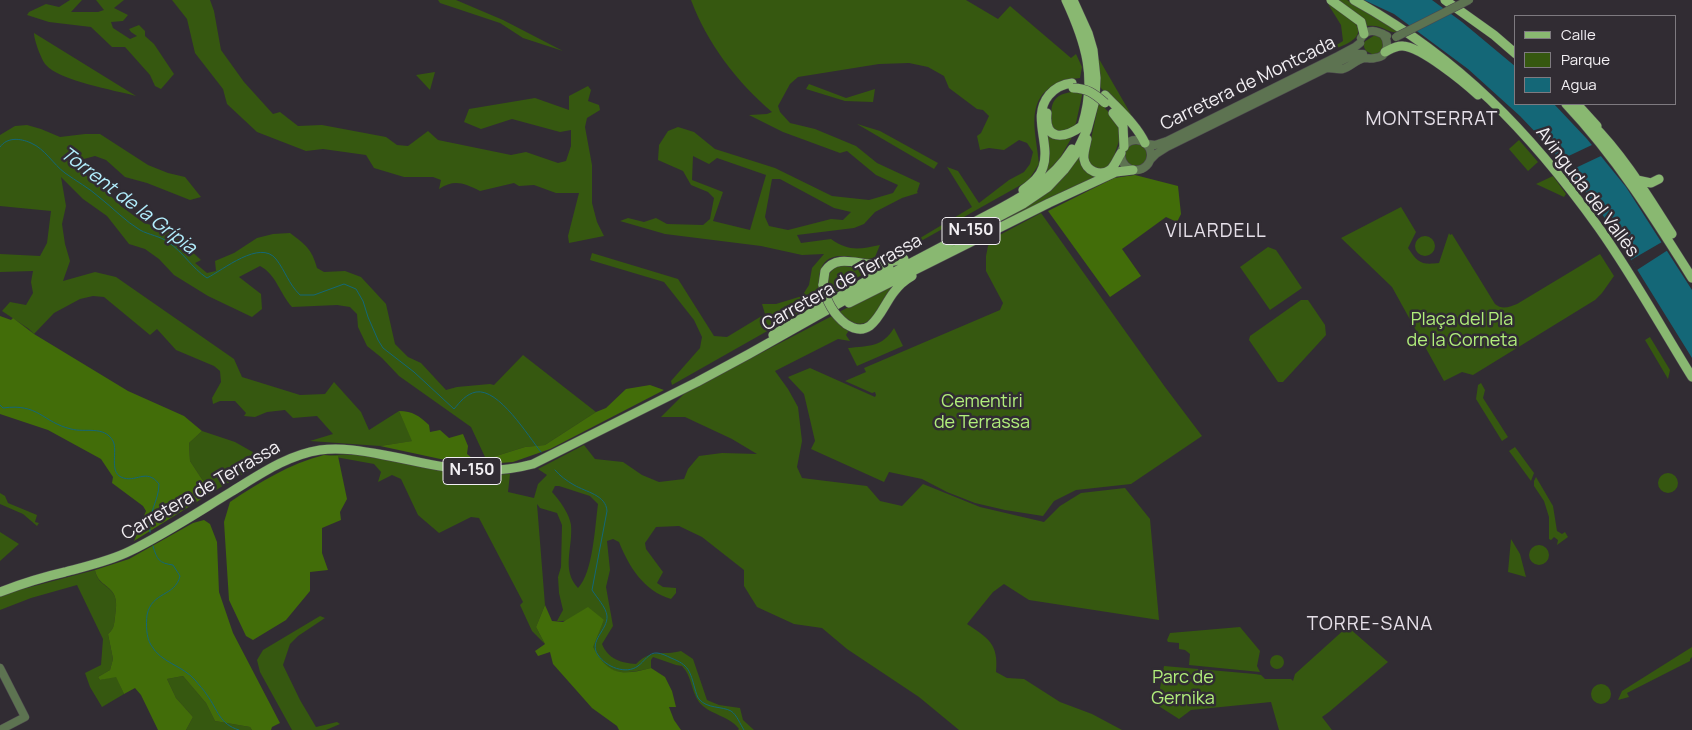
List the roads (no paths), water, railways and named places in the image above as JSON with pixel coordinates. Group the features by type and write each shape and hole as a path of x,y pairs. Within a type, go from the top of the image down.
{"main road":[{"path":"1060,0 1084,44"},
{"name":"Carretera de Terrassa","path":"682,388 824,304 1028,193 1049,177 1068,154 1082,126 1089,93 1089,74 1084,44 1066,0"},
{"name":"Carretera de Terrassa","path":"0,592 20,584 126,553 269,469 301,455 320,450 344,449 368,452 459,470 512,469 533,464 697,382 868,286 1007,212 1040,193 1060,175 1075,155 1093,112 1096,85 1093,50 1085,25 1073,0"},
{"path":"1331,0 1361,22 1362,38"},
{"name":"Avinguda del Vallès","path":"1354,0 1396,24 1435,51 1469,79 1503,112 1548,161 1600,229 1692,377"},
{"path":"1450,1 1494,31 1514,48"},
{"path":"1450,1 1514,52"},
{"path":"1386,49 1400,46 1417,51 1455,76 1492,106 1503,112"},
{"path":"984,217 1029,186 1040,174 1045,158 1041,120 1043,105 1055,89 1087,84 1133,125 1146,143"},
{"path":"1073,85 1053,98 1048,109 1046,122 1052,132 1062,136 1071,134 1082,126"},
{"path":"1093,112 1084,159 1086,165 1094,171 1103,173 1112,168 1122,150 1124,126 1105,99"},
{"name":"Avinguda del Vallès","path":"1567,105 1624,172 1692,267"},
{"name":"Avinguda del Vallès","path":"1573,105 1603,134 1638,180 1692,278"},
{"path":"1578,105 1603,134"},
{"path":"790,331 810,323 1049,203 1116,172 1133,170"},
{"path":"1624,172 1638,180 1650,183 1660,179"},
{"path":"904,259 880,264 843,260 835,262 825,271 823,285 828,303 836,315 852,328 860,329 870,326 876,321 899,286 938,259"},
{"path":"824,304 880,264"},
{"name":"Carretera de Terrassa","path":"0,588 12,584 20,584"}],"street":[{"path":"1396,36 1388,36 1374,30 1362,38 1360,49 1366,56 1379,58 1396,36 1469,0"},
{"path":"1384,34 1386,49"},
{"name":"Carretera de Montcada","path":"1146,143 1159,144 1175,137 1350,50 1362,38"},
{"name":"Carretera de Montcada","path":"1151,159 1167,148 1327,68 1357,54 1366,56"},
{"path":"1140,140 1146,143 1151,151 1150,163 1143,169 1129,169 1122,162 1122,150 1131,141 1140,140"},
{"path":"0,668 25,717 0,730"}],"water":[{"path":"1364,0 1432,0 1514,65 1514,105 1555,105 1587,139 1626,187 1692,290 1692,358 1607,221 1572,174 1540,137 1520,116 1468,69 1394,14"}],"waterway":[{"name":"Torrent de la Grípia","path":"0,147 6,141 14,139 27,141 36,146 65,173 95,194 124,219 143,232 165,240 173,246 207,278 242,258 261,252 269,254 276,259 300,295 314,295 344,284 356,289 383,348 414,372 454,409 472,393 485,393 494,397 512,414 541,452"},
{"path":"0,405 3,408 25,408 61,426 76,430 99,431 109,436 114,445 115,470 117,474 126,479 150,477 159,484 150,519 150,532"},
{"name":"Torrent de la Grípia","path":"555,470 571,483 595,495 606,506 607,511 592,590 603,606 607,616 605,626 595,645 598,655 606,663 622,670 633,669 654,653 662,654 682,663 688,669 699,699 710,706 731,711 737,717 744,730"},
{"path":"153,546 159,560 173,565 180,576 173,588 158,598 150,607 146,622 149,642 160,656 190,675 206,693 223,720 239,730"}],"district":[{"name":"MONTSERRAT","path":"1432,120"},
{"name":"VILARDELL","path":"1216,232"},
{"name":"TORRE-SANA","path":"1370,625"}],"park label":[{"name":"Plaça del Pla de la Corneta","path":"1462,330"},
{"name":"Cementiri de Terrassa","path":"982,412"},
{"name":"Parc de Gernika","path":"1183,688"}]}
